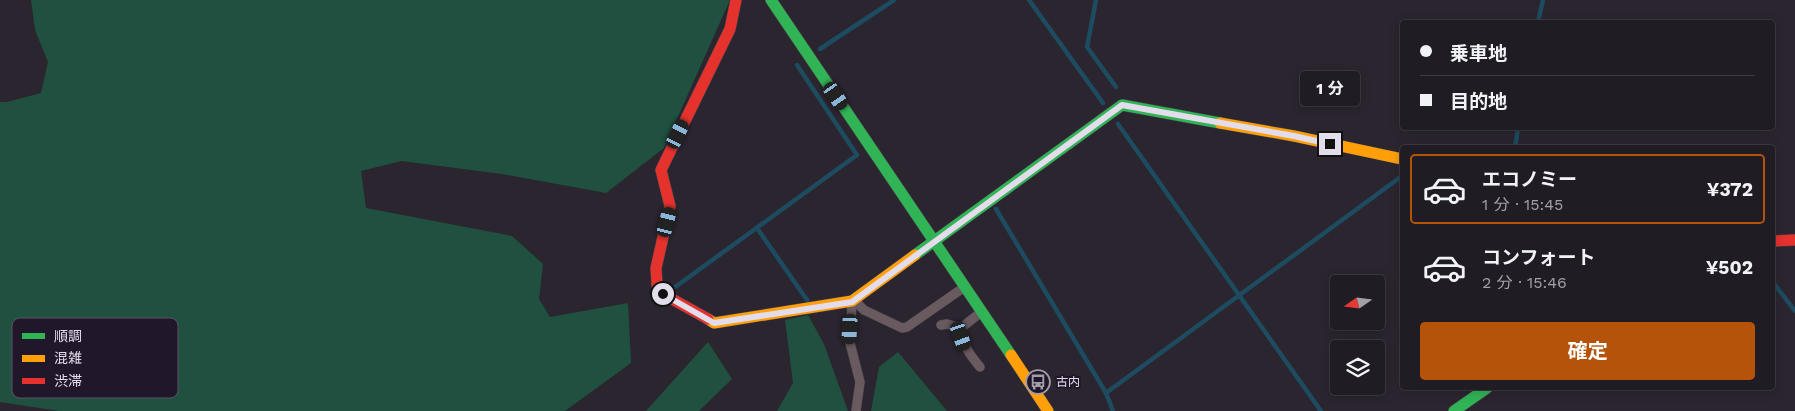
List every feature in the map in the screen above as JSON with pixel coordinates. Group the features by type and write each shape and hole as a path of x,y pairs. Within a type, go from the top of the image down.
{"street":[{"path":"736,0 730,29 661,170 670,206 656,268 655,277 658,289 663,294 714,323 853,301 934,240 1122,105 1294,136 1400,159"},
{"path":"771,0 1048,411"},
{"path":"1775,241 1795,240"},
{"path":"1454,411 1484,390"}],"lane":[{"path":"853,301 864,310 902,328 907,327 965,286"},
{"path":"853,301 850,343 860,382 856,411"},
{"path":"961,328 982,312"},
{"path":"941,325 947,324 961,328"},
{"path":"961,328 961,336 967,352 980,367"}],"green space":[{"path":"31,0 730,0 664,148 606,193 502,174 401,161 361,171 366,208 512,236 543,264 539,299 550,317 628,303 631,363 565,411 59,411 0,402 0,102 7,102 41,93 48,62 35,30"},
{"path":"808,315 824,344 848,411 777,411 793,383 785,320"},
{"path":"708,342 732,379 699,411 646,411"},
{"path":"898,352 947,411 871,411 879,367"}],"waterway":[{"path":"820,49 894,0"},
{"path":"1029,0 1103,103"},
{"path":"1096,0 1087,47 1116,87"},
{"path":"1538,20 1543,0"},
{"path":"671,290 857,155 797,65"},
{"path":"1118,124 1321,411"},
{"path":"1515,145 1518,130"},
{"path":"1106,393 1400,177"},
{"path":"996,209 1106,393 1113,411"},
{"path":"757,228 807,300"},
{"path":"1775,285 1795,311"}],"traffic: fast":[{"path":"771,0 1011,355"},
{"path":"915,255 1122,105 1220,123"},
{"path":"1454,411 1484,390"}],"traffic: slow":[{"path":"1220,123 1294,136 1400,159"},
{"path":"708,319 714,323 852,301 915,255"},
{"path":"1011,355 1048,411"}],"traffic: jam":[{"path":"708,319 663,294 657,285 656,268 670,206 661,170 730,29 736,0"},
{"path":"1775,241 1795,240"}],"place":[{"name":"古内","path":"1038,382"}],"route":[{"path":"663,294 714,323 852,302 934,240 1122,105 1330,144"}]}
